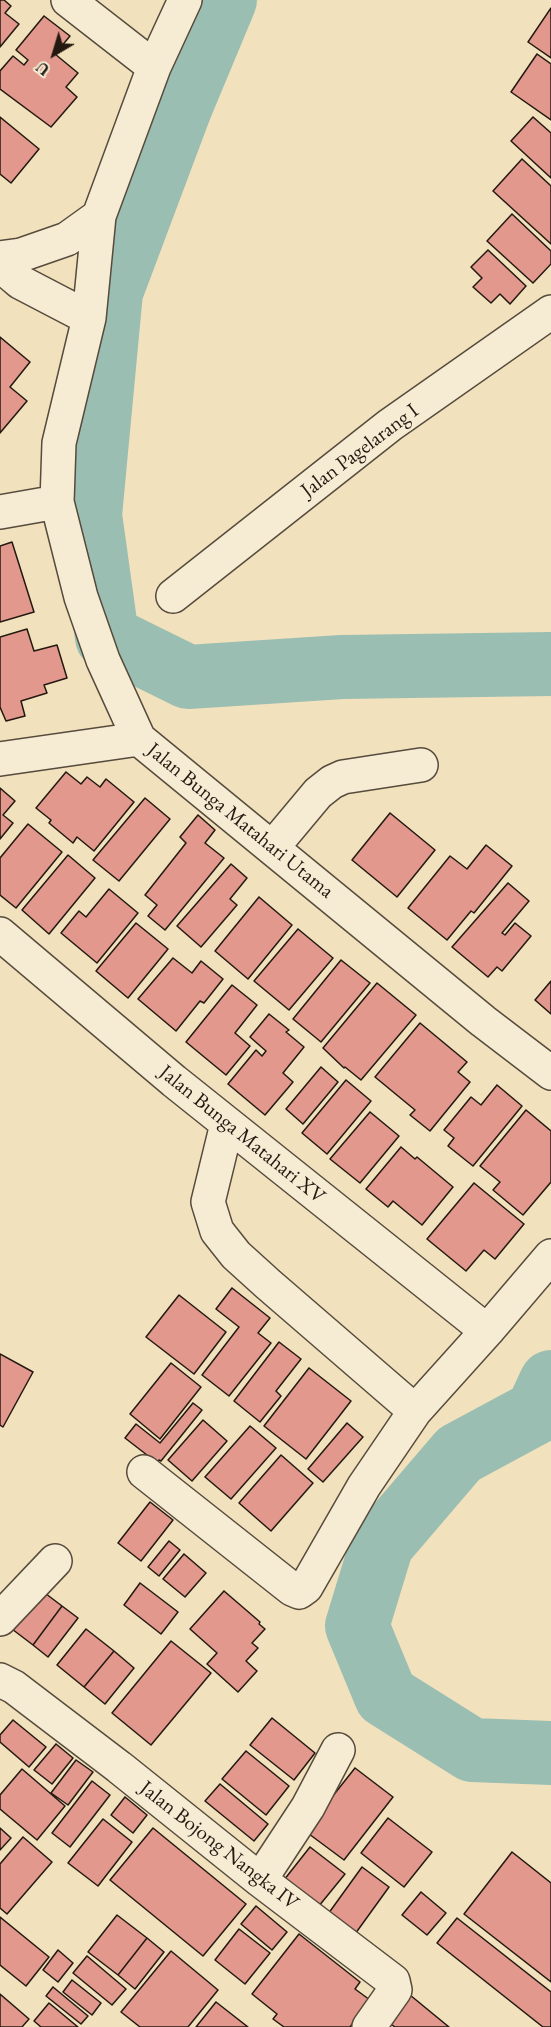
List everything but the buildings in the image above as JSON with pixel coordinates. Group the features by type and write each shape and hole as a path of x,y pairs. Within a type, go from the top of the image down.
{"street":[{"path":"68,0 154,67"},
{"name":"Jalan Bunga Matahari Utama","path":"185,0 154,67 99,216 89,318 59,443 57,502 81,597 103,660 139,739 483,1021 551,1073"},
{"path":"0,258 45,248 67,239 99,216"},
{"path":"0,265 20,282 89,318"},
{"name":"Jalan Pagelarang I","path":"173,596 390,425 551,312"},
{"path":"0,512 57,502"},
{"path":"0,759 139,739"},
{"path":"272,848 318,793 332,783 343,777 421,765"},
{"name":"Jalan Bunga Matahari XV","path":"0,934 227,1124 488,1331"},
{"path":"227,1124 208,1202 217,1231 236,1255 415,1411"},
{"path":"144,1472 292,1590 299,1592 306,1587 364,1486 415,1411 488,1331 551,1256"},
{"path":"0,1619 55,1561"},
{"name":"Jalan Bojong Nangka IV","path":"0,1680 14,1687 119,1767 260,1880 393,1981 395,1990 369,2027"},
{"path":"260,1880 308,1807 338,1750"}],"waterway":[{"path":"225,0 180,108 111,292 90,515 107,637 188,677 342,667 551,664"},
{"path":"551,1382 537,1412 459,1454 382,1544 357,1626 386,1696 472,1750 551,1753"}]}
